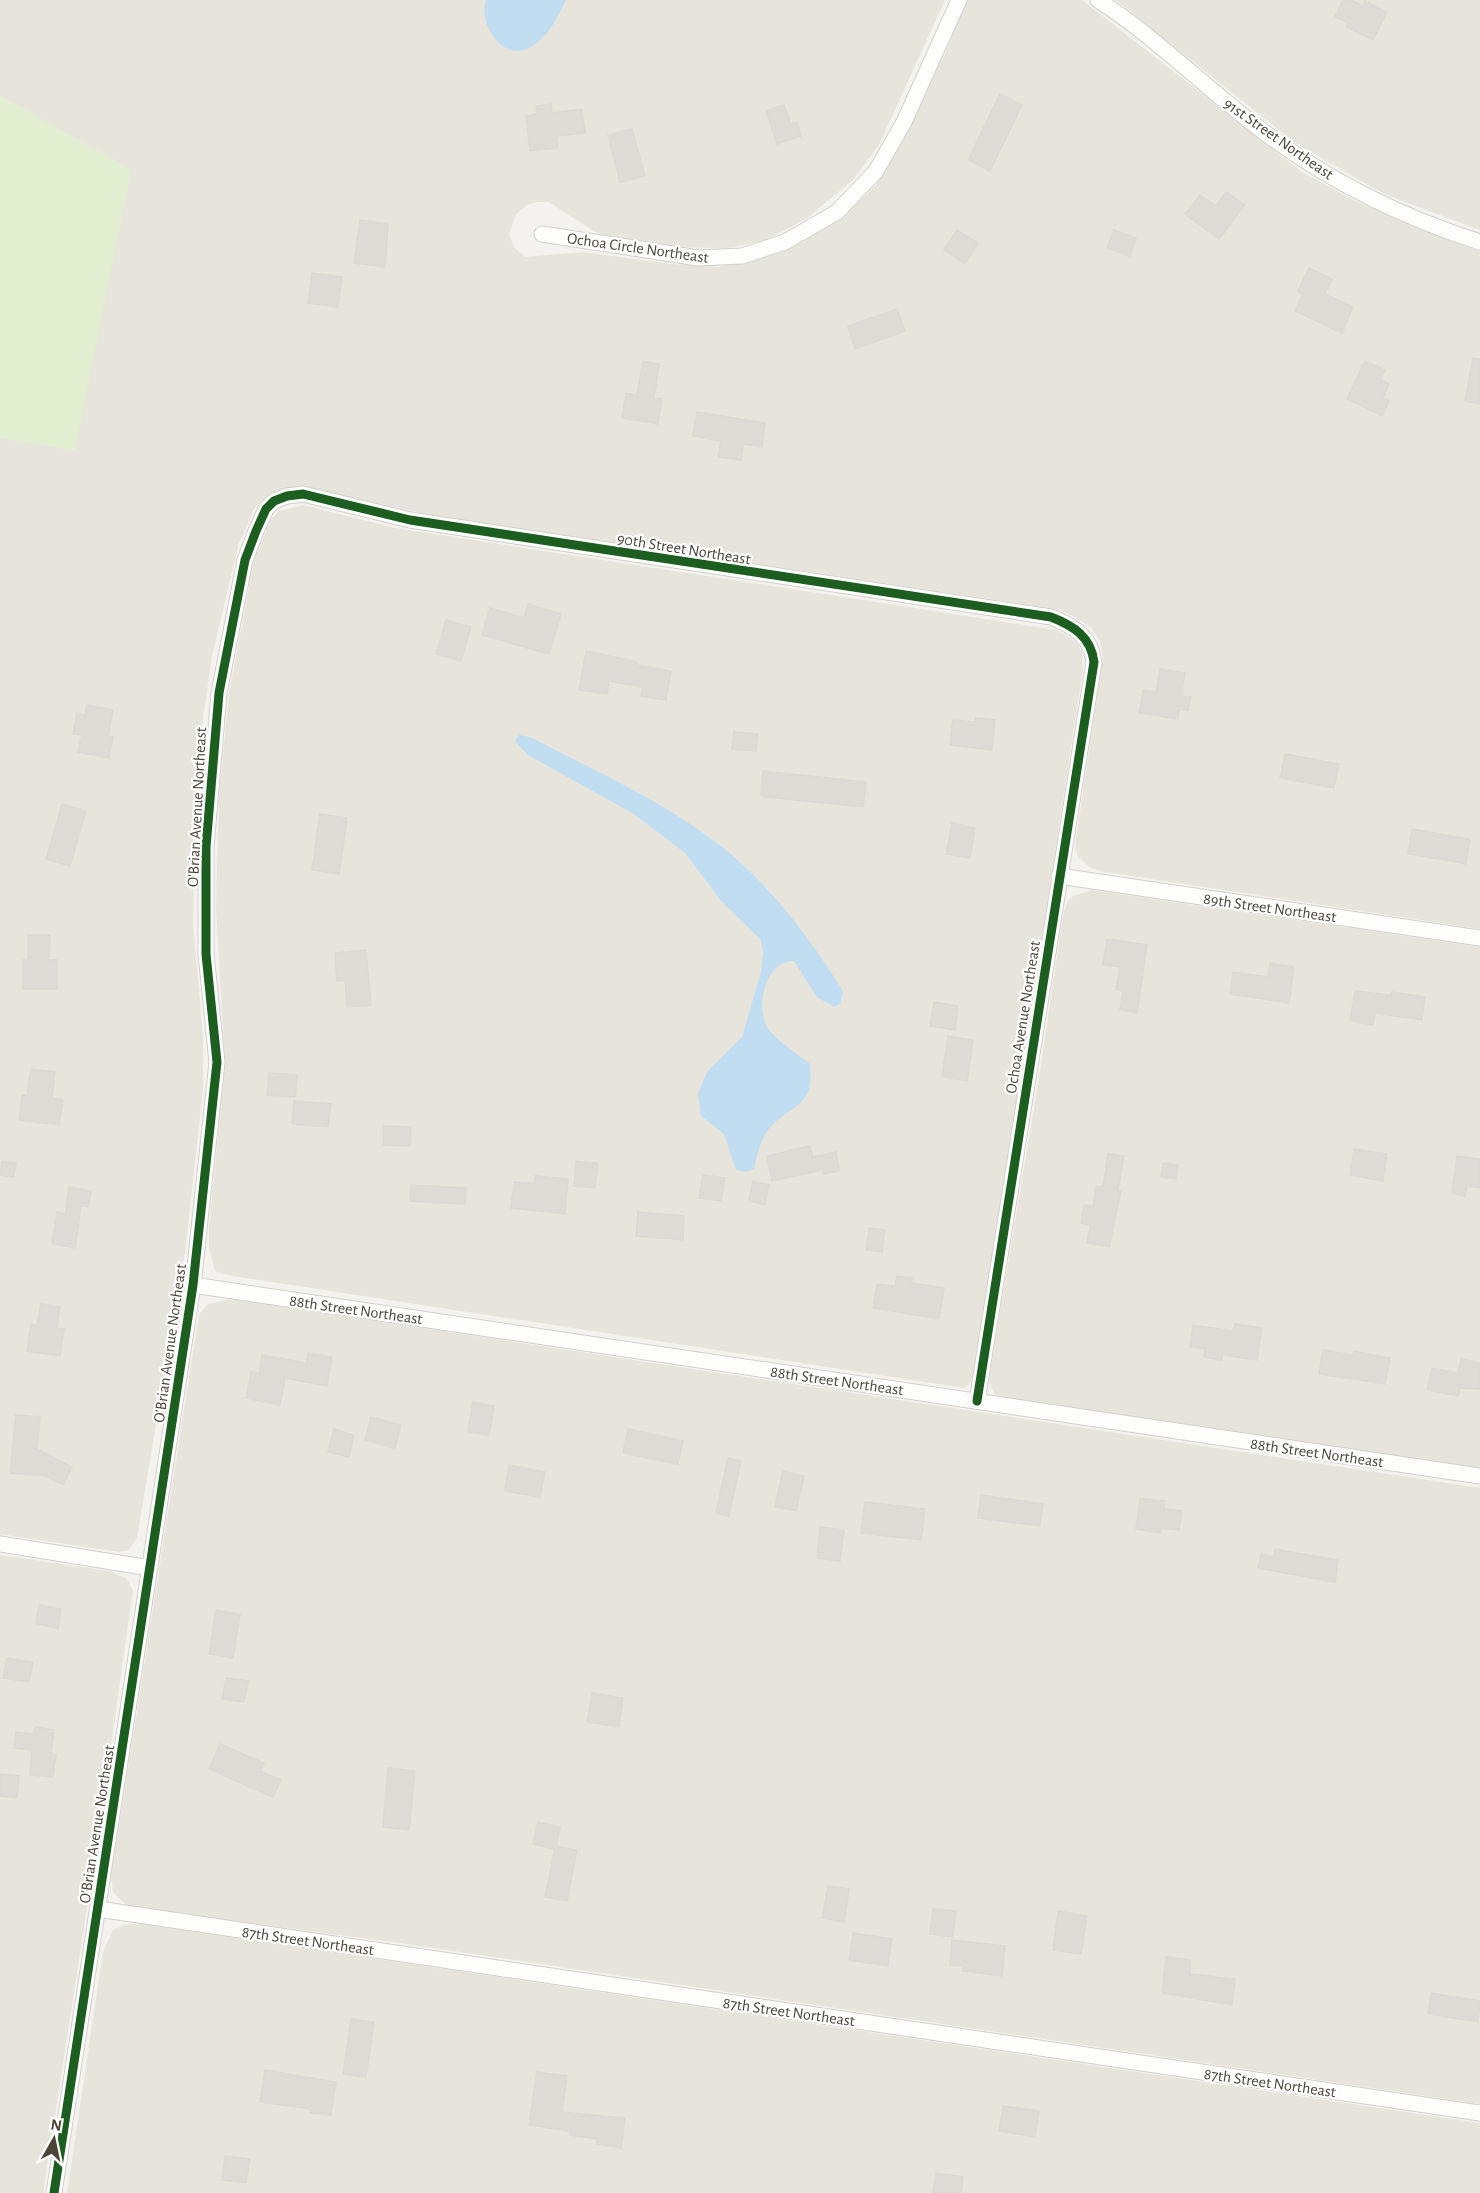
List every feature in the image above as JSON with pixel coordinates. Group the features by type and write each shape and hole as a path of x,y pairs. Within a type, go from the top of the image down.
{"street":[{"name":"Ochoa Circle Northeast","path":"542,234 698,258 742,256 785,242 837,212 876,171 903,122 959,0"},
{"name":"91st Street Northeast","path":"1098,0 1253,124 1304,159 1369,196 1410,215 1480,242"},
{"name":"90th Street Northeast","path":"274,501 287,496 303,494 410,520 1051,617 1067,623 1086,639"},
{"name":"O'Brian Avenue Northeast","path":"54,2193 193,1285 217,1062 206,954 206,847 219,693 245,560 266,509 274,501"},
{"name":"Ochoa Avenue Northeast","path":"977,1401 1094,663 1092,649 1086,639"},
{"name":"89th Street Northeast","path":"1059,876 1480,938"},
{"name":"88th Street Northeast","path":"193,1285 1480,1476"},
{"path":"0,1544 150,1568"},
{"name":"87th Street Northeast","path":"98,1909 1480,2113"}],"shaded area":[{"path":"0,0 945,0 879,145 853,180 806,219 763,241 726,248 664,247 625,241 595,232 549,202 537,202 527,205 516,214 509,234 514,247 525,257 583,252 671,264 719,267 762,258 799,242 842,217 875,186 945,54 967,0 1082,0 1302,172 1354,200 1413,227 1480,251 1480,929 1099,871 1089,867 1077,855 1075,845 1103,657 1100,641 1091,627 1062,610 426,514 309,488 287,490 269,495 255,507 239,543 212,656 197,761 193,923 203,1036 203,1090 185,1252 137,1538 129,1550 119,1552 0,1534 0,438 74,450 131,170 0,96"},
{"path":"1116,0 1480,0 1480,230 1384,194 1294,142"},
{"path":"303,505 395,528 1057,630 1077,643 1082,653 1083,670 975,1373 971,1382 964,1388 227,1275 215,1271 209,1247 209,1227 225,1065 216,910 219,796 229,693 254,560 271,519 279,511"},
{"path":"1092,890 1480,947 1480,1468 1001,1399 994,1394 989,1382 990,1372 1039,1078 1063,915 1067,903 1073,896"},
{"path":"231,1299 1480,1488 1480,2104 400,1943 134,1908 126,1905 113,1892 111,1877 199,1314 208,1304"},
{"path":"0,1555 109,1571 126,1578 133,1590 98,1837 43,2193 0,2193"},
{"path":"142,1924 1480,2123 1480,2193 67,2193 103,1952 113,1930 124,1925"}],"green space":[{"path":"0,96 131,170 75,450 0,438"}],"water":[{"path":"486,0 566,0 542,39 529,48 519,51 509,50 494,38 485,19"},
{"path":"519,735 530,737 631,789 681,818 727,851 760,882 791,917 843,991 840,1004 834,1007 817,997 794,961 776,968 770,976 762,1007 767,1027 780,1041 810,1064 810,1079 805,1098 765,1134 754,1169 746,1172 736,1170 724,1134 701,1116 698,1094 707,1072 742,1037 761,972 763,952 761,940 722,902 685,853 634,814 528,755 515,741"}],"building":[{"path":"1343,0 1351,0 1363,6 1365,1 1387,12 1373,40 1346,27 1348,23 1335,17"},
{"path":"1000,94 1022,105 990,171 968,160"},
{"path":"551,104 552,113 582,109 585,133 557,136 558,148 530,151 526,116 537,114 536,106"},
{"path":"784,105 791,124 797,122 801,136 777,144 766,111"},
{"path":"632,129 645,176 620,182 608,135"},
{"path":"1226,192 1245,205 1219,239 1185,214 1200,195 1216,206"},
{"path":"360,220 388,224 385,267 354,263"},
{"path":"957,230 978,243 965,264 944,250"},
{"path":"1114,230 1136,238 1130,256 1107,248"},
{"path":"1309,268 1332,279 1325,294 1353,307 1342,333 1295,311 1303,294 1298,291"},
{"path":"312,273 342,277 338,307 308,303"},
{"path":"897,309 905,331 855,349 848,326"},
{"path":"1473,358 1480,359 1480,404 1465,401"},
{"path":"643,361 659,364 654,398 662,399 658,424 622,418 626,393 637,395"},
{"path":"1365,361 1385,370 1380,379 1389,384 1383,398 1389,401 1382,416 1347,399"},
{"path":"697,412 765,423 762,447 743,444 741,460 718,457 721,441 693,436"},
{"path":"528,604 561,614 549,654 482,635 490,608 524,618"},
{"path":"446,620 471,627 461,661 436,654"},
{"path":"586,651 637,662 636,665 671,671 666,700 641,696 642,687 609,681 607,694 579,690"},
{"path":"1160,669 1185,673 1181,696 1191,697 1188,711 1179,709 1178,719 1139,713 1143,690 1156,692"},
{"path":"87,705 113,710 108,736 113,737 109,758 78,752 82,735 73,734 77,713 85,715"},
{"path":"976,718 995,720 992,750 950,745 953,720 975,722"},
{"path":"734,732 758,734 756,751 732,749"},
{"path":"1285,754 1339,764 1334,788 1280,778"},
{"path":"763,771 866,782 863,807 765,797 761,795"},
{"path":"62,804 86,811 70,866 46,859"},
{"path":"320,814 347,818 339,874 312,870"},
{"path":"952,823 975,828 970,858 946,854"},
{"path":"1412,829 1470,839 1466,864 1408,854"},
{"path":"28,935 50,935 49,960 57,960 57,989 23,989 23,960 28,960"},
{"path":"1107,939 1147,945 1137,1013 1120,1010 1123,991 1116,990 1120,967 1103,965"},
{"path":"366,950 371,1005 347,1007 345,980 337,981 335,953"},
{"path":"1270,963 1294,967 1289,1003 1230,994 1233,972 1268,977"},
{"path":"1355,991 1391,995 1392,992 1425,997 1422,1020 1375,1013 1373,1025 1350,1021"},
{"path":"934,1002 958,1006 955,1030 930,1026"},
{"path":"948,1036 973,1040 967,1081 942,1077"},
{"path":"31,1069 55,1072 52,1098 63,1100 59,1125 19,1120 22,1095 27,1095"},
{"path":"269,1073 297,1075 295,1097 267,1095"},
{"path":"294,1101 331,1104 328,1127 292,1124"},
{"path":"384,1126 411,1127 410,1146 383,1145"},
{"path":"810,1146 813,1157 836,1152 839,1171 824,1174 823,1170 772,1181 767,1156"},
{"path":"1354,1149 1387,1154 1383,1181 1350,1175"},
{"path":"1108,1153 1124,1156 1118,1190 1121,1191 1109,1247 1087,1243 1090,1225 1081,1223 1084,1205 1093,1206 1096,1186 1103,1187"},
{"path":"1457,1156 1480,1159 1480,1188 1467,1186 1465,1196 1452,1193"},
{"path":"2,1161 16,1163 14,1177 0,1175"},
{"path":"576,1161 598,1163 595,1188 574,1186"},
{"path":"1163,1163 1178,1165 1176,1179 1161,1177"},
{"path":"703,1175 725,1178 721,1201 699,1198"},
{"path":"535,1176 568,1179 565,1214 511,1208 514,1182 534,1184"},
{"path":"753,1181 769,1185 765,1205 749,1201"},
{"path":"411,1185 466,1188 465,1204 410,1201"},
{"path":"69,1187 91,1191 88,1207 81,1206 75,1248 52,1244 57,1212 65,1214"},
{"path":"638,1212 684,1216 683,1240 636,1236"},
{"path":"869,1228 885,1230 882,1252 866,1250"},
{"path":"897,1276 912,1278 911,1283 944,1288 939,1319 873,1308 877,1284 895,1286"},
{"path":"41,1304 60,1307 57,1328 64,1329 60,1356 27,1351 31,1324 37,1325"},
{"path":"1235,1324 1262,1328 1257,1360 1222,1355 1222,1360 1204,1357 1205,1349 1190,1347 1193,1325 1233,1331"},
{"path":"1323,1350 1353,1355 1354,1351 1390,1358 1385,1384 1319,1374"},
{"path":"308,1353 332,1357 327,1386 285,1378 280,1405 246,1398 251,1372 259,1374 262,1355 306,1363"},
{"path":"1461,1359 1480,1363 1480,1389 1460,1388 1458,1396 1427,1390 1432,1368 1458,1373"},
{"path":"473,1402 494,1406 489,1435 468,1432"},
{"path":"16,1415 40,1417 37,1449 72,1467 63,1485 46,1476 10,1473"},
{"path":"371,1417 401,1425 395,1448 365,1440"},
{"path":"334,1429 354,1435 349,1457 328,1452"},
{"path":"628,1429 683,1441 678,1464 623,1453"},
{"path":"728,1458 741,1461 729,1516 716,1513"},
{"path":"509,1465 545,1472 540,1497 505,1491"},
{"path":"783,1471 804,1476 796,1511 775,1507"},
{"path":"981,1495 1043,1504 1040,1526 978,1518"},
{"path":"1140,1498 1165,1501 1164,1509 1182,1511 1179,1530 1161,1528 1160,1533 1136,1529"},
{"path":"865,1502 925,1509 921,1540 861,1533"},
{"path":"820,1527 844,1530 840,1561 817,1558"},
{"path":"1275,1549 1338,1560 1335,1582 1258,1568 1261,1554 1273,1557"},
{"path":"39,1605 61,1609 58,1628 36,1624"},
{"path":"216,1610 240,1614 233,1658 209,1654"},
{"path":"7,1658 33,1662 29,1682 3,1678"},
{"path":"226,1678 248,1681 244,1702 222,1699"},
{"path":"592,1693 623,1698 619,1727 587,1722"},
{"path":"35,1727 54,1730 51,1754 56,1755 53,1777 30,1775 32,1750 14,1748 16,1732 34,1734"},
{"path":"220,1744 264,1763 260,1771 281,1780 273,1797 209,1769"},
{"path":"388,1768 415,1771 409,1830 383,1827"},
{"path":"0,1774 19,1776 17,1798 0,1796"},
{"path":"538,1822 560,1827 556,1846 577,1850 567,1901 545,1897 555,1849 533,1844"},
{"path":"828,1886 849,1889 844,1922 822,1918"},
{"path":"933,1909 956,1911 953,1937 930,1934"},
{"path":"1058,1911 1087,1916 1081,1954 1053,1950"},
{"path":"853,1933 892,1939 888,1966 849,1960"},
{"path":"952,1940 1005,1946 1002,1976 963,1971 963,1966 950,1965"},
{"path":"1166,1957 1191,1960 1190,1974 1235,1979 1232,2005 1162,1993"},
{"path":"1431,1993 1480,2001 1478,2022 1428,2014"},
{"path":"351,2019 374,2022 366,2077 343,2074"},
{"path":"265,2070 336,2082 331,2115 310,2113 311,2109 260,2102"},
{"path":"537,2072 567,2076 562,2112 625,2118 621,2148 596,2144 597,2139 569,2135 570,2131 529,2125"},
{"path":"1003,2106 1039,2111 1035,2137 999,2131"},
{"path":"225,2156 250,2159 246,2183 222,2180"},
{"path":"936,2173 963,2177 961,2193 933,2193"}],"cycle path":[{"path":"54,2193 193,1285 217,1062 206,954 206,847 219,693 245,560 266,509 274,501 287,496 303,494 410,520 1051,617 1067,624 1085,639 1094,662 977,1401"}]}
